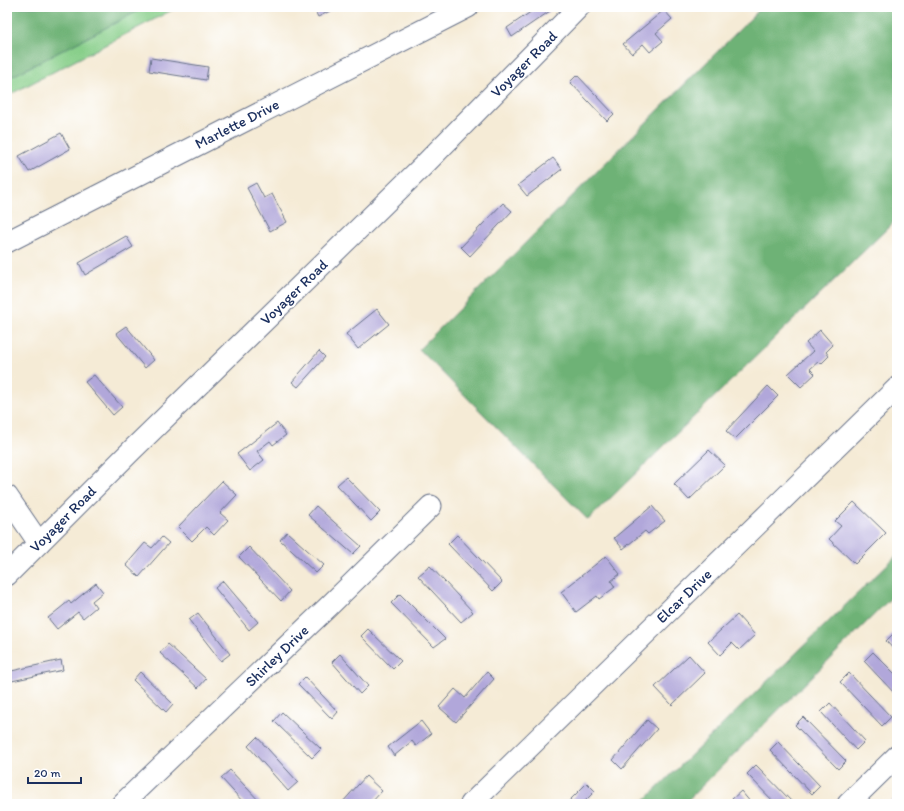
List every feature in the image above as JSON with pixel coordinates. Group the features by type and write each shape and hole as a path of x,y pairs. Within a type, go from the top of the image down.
{"street":[{"name":"Marlette Drive","path":"7,242 468,7"},
{"name":"Voyager Road","path":"7,575 423,166 579,7"},
{"name":"Elcar Drive","path":"470,804 897,388"},
{"path":"7,496 38,543"},
{"name":"Shirley Drive","path":"122,804 431,506"},
{"path":"848,804 897,756"}],"green space":[{"path":"7,7 178,7 7,96"},
{"path":"7,7 146,7 7,79"},
{"path":"762,7 897,7 897,219 588,520 419,349"},
{"path":"897,555 897,592 684,804 641,804"}],"building":[{"path":"313,7 338,7 318,17"},
{"path":"538,7 547,7 550,11 512,37 507,28"},
{"path":"664,10 672,19 656,33 663,41 650,52 643,44 632,54 623,44"},
{"path":"151,58 208,67 206,80 149,71"},
{"path":"577,75 614,114 607,121 570,82"},
{"path":"61,133 70,149 29,172 19,156"},
{"path":"553,158 562,169 527,196 518,185"},
{"path":"256,183 264,198 272,194 287,222 270,231 247,188"},
{"path":"503,203 512,211 470,256 461,247"},
{"path":"126,236 133,247 85,275 79,263"},
{"path":"377,309 389,324 358,349 346,334"},
{"path":"126,326 154,360 145,368 116,333"},
{"path":"820,330 833,345 826,352 829,356 821,364 819,361 810,369 815,374 801,387 788,374 813,351 806,343"},
{"path":"319,351 325,357 298,387 292,382"},
{"path":"94,375 122,407 113,415 85,382"},
{"path":"768,386 778,396 735,439 726,431"},
{"path":"277,423 286,435 273,445 270,441 257,451 264,460 250,471 237,454"},
{"path":"709,450 725,465 689,500 674,484"},
{"path":"346,477 380,512 371,521 337,485"},
{"path":"222,481 237,495 220,513 228,520 214,535 206,527 192,541 178,527"},
{"path":"854,502 886,533 855,564 829,539 841,526 835,521"},
{"path":"316,506 361,546 353,554 308,515"},
{"path":"652,506 665,521 648,534 645,531 623,549 614,538"},
{"path":"287,532 324,565 316,573 280,540"},
{"path":"457,535 502,582 493,591 448,544"},
{"path":"162,537 169,543 139,577 126,565 145,543 152,548"},
{"path":"249,547 290,591 281,601 239,557"},
{"path":"606,556 620,574 611,581 615,587 599,599 597,596 576,612 561,592"},
{"path":"430,566 473,612 461,622 418,576"},
{"path":"223,581 258,622 249,630 215,588"},
{"path":"96,583 103,592 92,601 96,607 83,618 78,612 57,629 48,618 69,601 71,604"},
{"path":"400,594 445,639 434,647 391,603"},
{"path":"198,613 230,654 221,661 189,620"},
{"path":"737,615 755,635 739,650 732,643 720,655 708,642"},
{"path":"368,629 401,661 393,669 361,636"},
{"path":"895,632 897,634 897,653 886,641"},
{"path":"168,644 206,679 198,688 160,653"},
{"path":"873,652 897,676 897,696 864,661"},
{"path":"340,654 368,686 360,694 332,662"},
{"path":"689,655 705,673 672,705 655,687"},
{"path":"61,660 63,670 7,682 7,672"},
{"path":"140,672 173,704 166,712 133,680"},
{"path":"487,672 494,679 456,722 439,707 455,689 465,698"},
{"path":"849,673 891,717 882,726 840,682"},
{"path":"305,677 338,712 332,719 298,684"},
{"path":"830,703 865,741 856,750 821,712"},
{"path":"282,712 321,749 312,758 274,721"},
{"path":"803,717 846,761 838,769 795,725"},
{"path":"647,720 657,729 622,769 613,760"},
{"path":"421,721 431,734 416,746 412,741 394,756 388,747"},
{"path":"257,737 298,782 288,791 248,746"},
{"path":"778,742 820,786 812,794 770,750"},
{"path":"756,765 794,804 776,804 747,774"},
{"path":"230,770 262,804 245,804 221,778"},
{"path":"366,776 382,791 370,804 341,804"},
{"path":"587,783 595,791 582,804 566,804"},
{"path":"741,791 752,804 736,804 732,799"},
{"path":"897,796 897,804 888,804"}]}
